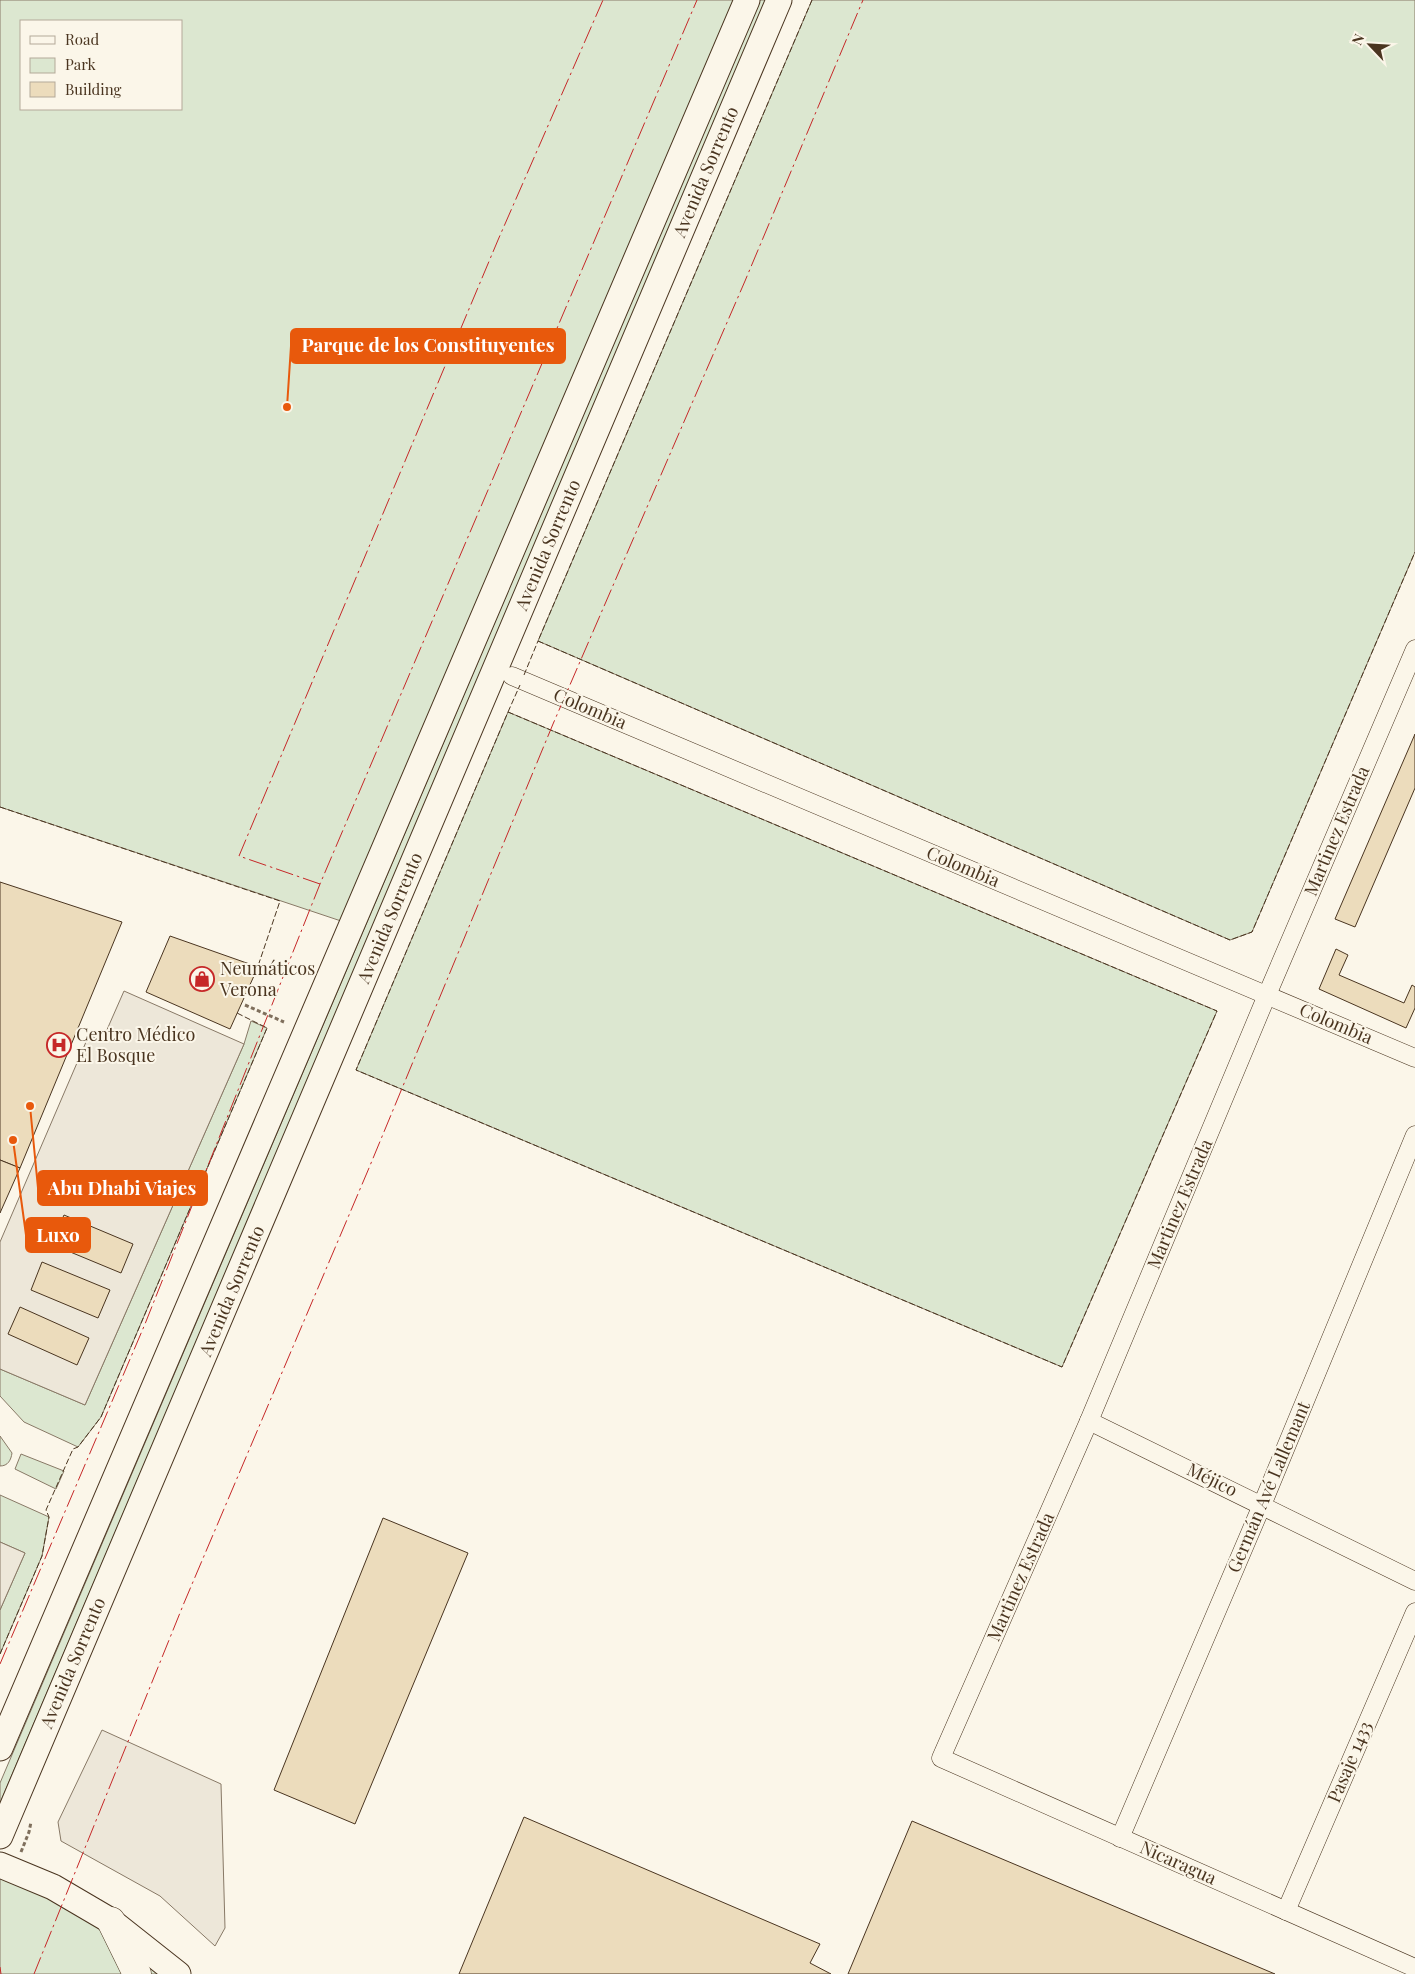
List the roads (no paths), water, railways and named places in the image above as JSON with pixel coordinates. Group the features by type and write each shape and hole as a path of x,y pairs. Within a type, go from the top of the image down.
{"highway":[{"path":"111,1921 137,1974"}],"main road":[{"name":"Avenida Sorrento","path":"0,1748 747,0"},
{"name":"Avenida Sorrento","path":"0,1836 779,0"},
{"path":"0,1865 53,1888 111,1921 178,1974"}],"street":[{"name":"Martinez Estrada","path":"941,1758 1089,1421 1267,995 1415,649"},
{"name":"Colombia","path":"512,676 1415,1058"},
{"name":"Germán Avé Lallemant","path":"1120,1838 1262,1504 1415,1135"},
{"name":"Méjico","path":"1089,1421 1262,1504 1415,1581"},
{"name":"Pasaje 1433","path":"1286,1911 1415,1612"},
{"name":"Nicaragua","path":"941,1758 1415,1968"}],"place":[{"name":"Parque de los Constituyentes","path":"287,407"},
{"name":"Neumáticos Verona","path":"202,979"},
{"name":"Centro Médico El Bosque","path":"59,1045"},
{"name":"Abu Dhabi Viajes","path":"30,1106"},
{"name":"Luxo","path":"13,1140"}]}
